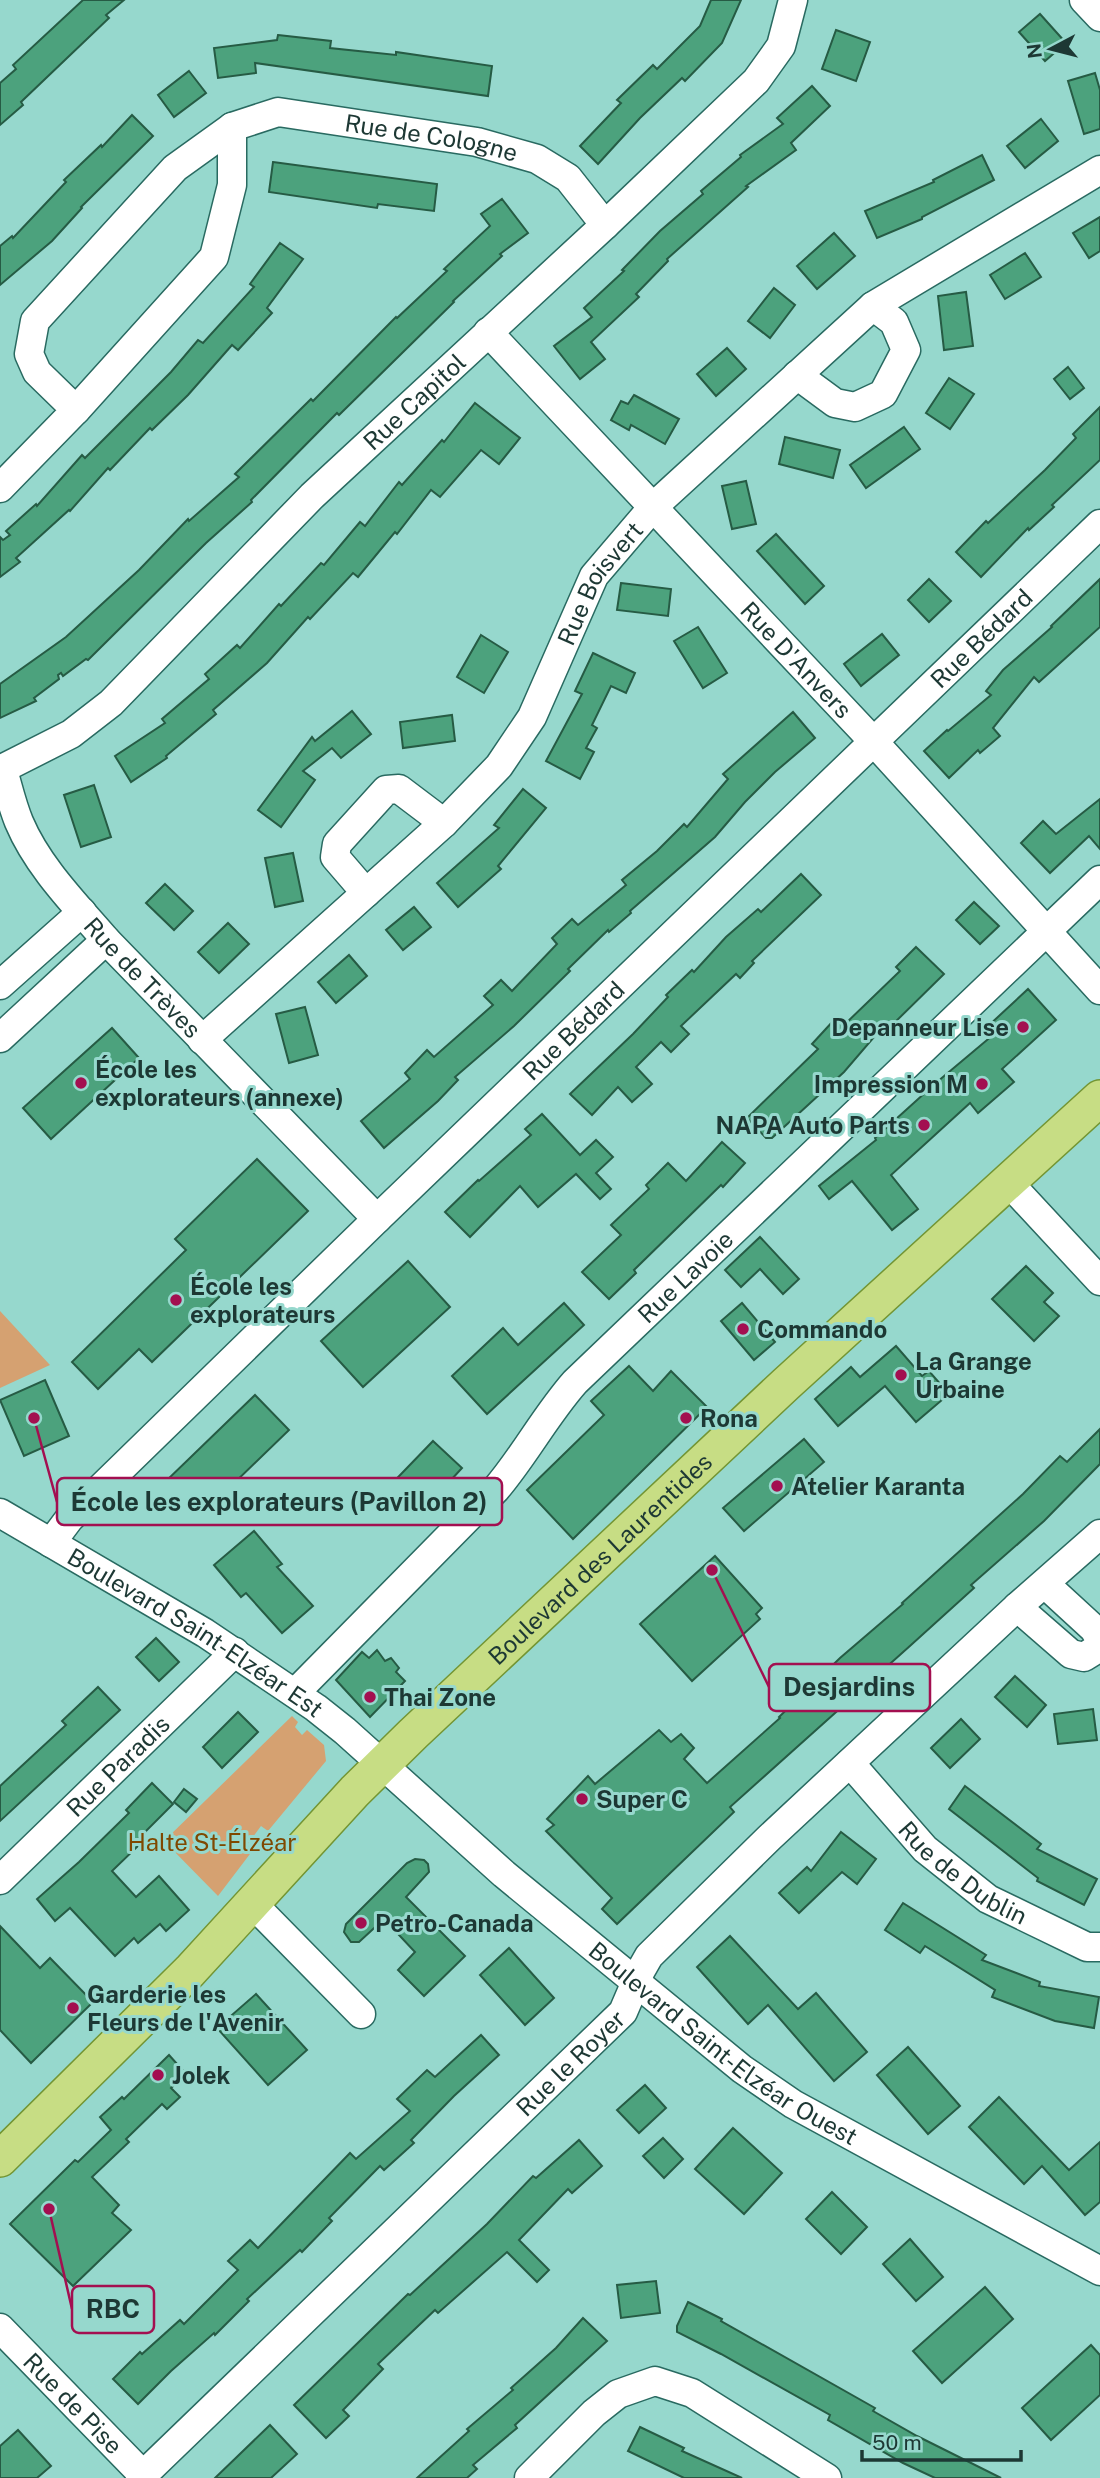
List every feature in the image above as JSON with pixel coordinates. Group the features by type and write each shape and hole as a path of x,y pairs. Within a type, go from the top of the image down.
{"main road":[{"name":"Boulevard des Laurentides","path":"0,2159 161,2001 381,1765 786,1384 1100,1098"}],"street":[{"name":"Rue Capitol","path":"1,770 71,734 111,703 312,496 756,81 781,46 793,0"},
{"path":"1084,0 1100,18"},
{"name":"Rue de Cologne","path":"76,410 37,372 29,354 34,321 175,168 232,127 278,113 477,142 537,159 568,178 605,225"},
{"path":"0,488 76,410 214,257 232,185 232,127"},
{"name":"Rue Boisvert","path":"202,1040 444,823 499,766 532,717 594,576 653,507 873,306 1100,170"},
{"path":"797,375 835,403 855,407 883,394 906,350 894,323 873,306"},
{"name":"Rue D'Anvers","path":"488,332 874,742 1100,990"},
{"name":"Rue Bédard","path":"51,1543 69,1519 377,1219 1100,524"},
{"name":"Rue de Trèves","path":"1,770 19,822 39,860 82,912 202,1040 377,1219"},
{"path":"366,892 335,856 337,844 386,790 398,789 444,823"},
{"name":"Rue Lavoie","path":"295,1693 496,1489 513,1469 550,1412 575,1382 1100,880"},
{"path":"0,985 82,912"},
{"path":"0,1038 106,940"},
{"path":"1009,1183 1100,1281"},
{"name":"Boulevard Saint-Elzéar Est","path":"0,1513 235,1652 345,1731 381,1765"},
{"name":"Rue le Royer","path":"143,2477 623,2012 649,1956 850,1763 1017,1607 1100,1534"},
{"path":"1017,1607 1072,1654 1084,1657 1095,1650 1100,1640 1094,1629 1045,1584"},
{"name":"Rue Paradis","path":"0,1880 235,1652"},
{"name":"Rue de Dublin","path":"850,1763 926,1849 989,1899 1087,1947 1100,1947"},
{"name":"Boulevard Saint-Elzéar Ouest","path":"381,1765 504,1874 742,2069 793,2104 1100,2271"},
{"path":"253,1904 361,2014"},
{"name":"Rue de Pise","path":"0,2328 143,2477"},
{"path":"529,2478 594,2413 618,2394 655,2381 692,2393 827,2478"}],"green space":[{"path":"0,1311 50,1365 0,1388"},
{"name":"Halte St-Élzéar","path":"292,1716 298,1722 295,1727 302,1735 307,1730 324,1745 326,1761 268,1831 261,1826 247,1845 253,1850 218,1896 164,1841"}],"building":[{"path":"83,0 124,0 106,15 109,18 21,102 23,105 0,125 0,83 16,69 13,65"},
{"path":"711,0 741,0 722,43 685,81 682,78 640,118 598,164 580,146 621,103 617,100 653,65 657,69 700,26"},
{"path":"1040,14 1066,43 1045,61 1019,32"},
{"path":"836,30 870,42 856,81 822,69"},
{"path":"278,35 331,41 330,48 396,55 396,52 492,66 488,96 255,63 256,73 218,78 214,48 277,40"},
{"path":"189,71 206,93 174,117 158,95"},
{"path":"1095,73 1100,90 1100,129 1084,134 1068,81"},
{"path":"812,86 830,106 791,143 796,150 746,186 748,187 667,259 636,294 639,297 591,342 605,359 580,379 554,346 592,317 584,308 624,271 622,270 660,231 703,194 701,191 741,157 740,155 783,124 777,118"},
{"path":"132,115 153,136 81,207 52,241 0,285 0,246 12,236 13,238 66,182 64,180 101,145 102,147"},
{"path":"1041,119 1058,141 1025,168 1007,146"},
{"path":"982,155 994,180 922,219 877,238 865,211 934,182 933,180"},
{"path":"273,162 437,184 434,211 378,204 377,208 269,192"},
{"path":"502,199 528,233 500,254 502,256 339,415 337,413 251,500 252,502 206,543 88,660 63,676 61,673 58,675 59,679 34,698 36,701 0,718 0,684 66,637 139,570 188,519 189,521 239,477 235,474 447,271 444,269 490,226 481,214"},
{"path":"1100,217 1100,251 1089,258 1073,233"},
{"path":"834,233 855,256 817,289 797,266"},
{"path":"280,243 303,259 267,308 272,313 238,350 232,345 188,395 152,430 150,428 110,470 108,468 70,511 16,558 20,562 0,577 0,537 3,540 10,535 6,531 36,504 37,506 82,455 85,458 171,372 198,340 203,343 254,287 250,284"},
{"path":"1025,253 1041,277 1005,299 990,275"},
{"path":"774,288 795,305 770,338 748,321"},
{"path":"966,292 973,346 944,350 938,296"},
{"path":"727,348 746,369 716,396 697,374"},
{"path":"1068,367 1084,388 1070,399 1054,379"},
{"path":"949,378 974,394 950,429 926,413"},
{"path":"634,395 679,419 665,444 631,425 629,430 611,420 621,401 628,404"},
{"path":"475,403 520,438 499,464 481,450 440,497 431,490 397,534 395,532 358,577 353,573 310,619 308,617 267,663 213,710 216,714 166,756 167,758 131,782 115,756 165,723 162,719 209,679 205,674 237,645 240,648 279,604 281,606 321,563 324,565 360,522 365,526 399,482 402,485 442,440 444,442"},
{"path":"1100,407 1100,460 981,577 956,552 986,521 988,523 1045,470 1076,438 1073,434"},
{"path":"904,427 920,449 866,488 850,465"},
{"path":"785,437 840,450 833,478 779,464"},
{"path":"746,481 756,524 732,529 722,486"},
{"path":"776,534 824,586 805,604 757,551"},
{"path":"929,579 951,601 929,622 908,600"},
{"path":"1100,579 1100,627 1039,682 1034,677 993,728 1000,736 980,753 978,750 949,778 924,751 991,695 986,691 1003,670 1052,627"},
{"path":"621,583 671,589 668,616 617,610"},
{"path":"698,627 727,673 703,688 674,641"},
{"path":"882,634 899,655 861,686 844,664"},
{"path":"481,635 508,652 484,693 457,677"},
{"path":"593,653 635,673 626,693 611,686 592,725 597,728 586,748 594,752 580,779 546,761 582,694 575,691"},
{"path":"352,711 371,734 341,758 332,748 303,771 315,780 281,827 258,810 312,737 315,741"},
{"path":"793,712 815,738 775,772 715,837 630,911 631,913 609,932 608,930 514,1026 455,1077 458,1080 438,1101 384,1148 361,1121 410,1079 405,1073 427,1050 434,1057 493,1005 484,996 501,980 512,991 557,944 552,938 572,919 578,925 626,885 622,880 684,824 687,827 728,779 723,774"},
{"path":"452,715 455,741 403,748 400,722"},
{"path":"94,785 111,837 81,847 64,795"},
{"path":"523,789 546,808 498,866 501,869 458,907 437,883 499,828 494,825"},
{"path":"1100,799 1100,849 1089,836 1050,873 1021,843 1043,821 1056,834"},
{"path":"293,853 303,901 275,907 265,858"},
{"path":"801,874 821,895 752,961 754,963 740,978 736,974 681,1026 689,1034 671,1052 661,1042 636,1067 652,1084 632,1102 618,1087 592,1115 570,1094 633,1034 668,997 666,995 692,970 694,972 726,937 758,909 761,912"},
{"path":"165,884 193,911 174,930 146,903"},
{"path":"974,902 999,926 980,944 956,920"},
{"path":"414,907 431,927 403,950 386,930"},
{"path":"228,923 249,944 219,973 198,952"},
{"path":"916,947 944,974 883,1034 880,1030 844,1072 772,1138 766,1138 747,1118 818,1049 812,1044 835,1019 843,1026 900,971 896,967"},
{"path":"349,955 367,976 336,1003 318,982"},
{"path":"1028,989 1056,1020 1002,1069 1014,1082 978,1113 970,1103 891,1175 918,1209 892,1230 852,1181 829,1199 819,1186 876,1140 875,1138 937,1082 993,1035 986,1028"},
{"path":"305,1007 318,1055 289,1063 276,1014"},
{"name":"École les explorateurs (annexe)","path":"112,1028 139,1058 51,1139 23,1108"},
{"path":"542,1114 580,1155 596,1140 613,1157 596,1173 611,1189 600,1199 576,1174 538,1207 520,1186 470,1237 445,1212 531,1135 525,1129"},
{"path":"722,1142 745,1163 634,1270 636,1273 609,1299 582,1272 621,1235 611,1225 649,1189 646,1185 668,1163 686,1181"},
{"name":"École les explorateurs","path":"257,1159 308,1211 152,1362 139,1349 98,1389 72,1362 186,1250 175,1239"},
{"path":"760,1237 799,1279 783,1294 760,1269 741,1287 725,1270"},
{"path":"408,1261 450,1307 363,1387 321,1341"},
{"path":"1026,1266 1053,1293 1044,1302 1059,1316 1034,1341 992,1299"},
{"path":"564,1303 584,1325 487,1414 452,1376 503,1328 518,1345"},
{"path":"742,1303 775,1342 754,1360 721,1321"},
{"path":"896,1346 922,1376 929,1371 949,1394 916,1422 885,1386 838,1426 815,1399 851,1367 860,1377"},
{"path":"629,1366 653,1391 671,1371 707,1407 573,1539 527,1490 604,1415 591,1401"},
{"path":"45,1380 69,1436 24,1456 0,1400"},
{"path":"255,1395 289,1430 198,1518 165,1482"},
{"path":"1100,1429 1100,1464 1044,1521 971,1585 974,1588 730,1807 734,1812 617,1924 602,1909 612,1898 546,1831 554,1825 547,1819 588,1776 595,1784 659,1730 671,1742 681,1734 694,1748 684,1759 707,1783 780,1718 840,1658 1023,1494 1060,1456 1067,1462"},
{"path":"804,1439 824,1462 744,1531 723,1508"},
{"path":"433,1441 462,1468 438,1494 432,1489 403,1522 377,1499"},
{"path":"254,1531 282,1564 277,1567 313,1606 282,1633 246,1593 241,1597 214,1565"},
{"path":"715,1556 762,1608 756,1614 760,1619 692,1681 640,1624"},
{"path":"156,1638 179,1662 159,1681 136,1657"},
{"name":"Thai Zone","path":"377,1650 385,1661 391,1658 399,1668 396,1672 405,1681 370,1717 336,1680 362,1652 369,1658"},
{"path":"1015,1676 1046,1705 1027,1727 995,1697"},
{"path":"98,1687 120,1710 0,1821 0,1786 66,1725 62,1721"},
{"path":"1093,1709 1097,1740 1058,1744 1054,1714"},
{"path":"238,1712 258,1732 222,1768 203,1747"},
{"path":"961,1719 980,1739 950,1768 931,1748"},
{"path":"152,1783 173,1804 135,1842 138,1846 112,1871 136,1897 159,1876 189,1910 166,1931 160,1924 138,1943 134,1938 115,1956 70,1908 55,1921 37,1899 129,1813 126,1810"},
{"path":"965,1786 1041,1844 1037,1849 1097,1879 1084,1905 1037,1881 1038,1878 949,1809"},
{"path":"184,1789 197,1799 186,1812 174,1802"},
{"path":"841,1832 876,1859 857,1884 842,1872 799,1913 779,1893 807,1867 811,1871"},
{"path":"415,1859 424,1860 428,1864 429,1872 406,1897 465,1956 424,1996 398,1970 415,1952 384,1919 359,1942 351,1942 344,1932 346,1924 407,1863"},
{"path":"903,1903 986,1955 982,1960 1040,1982 1039,1986 1099,1997 1094,2028 1055,2021 992,1997 995,1990 925,1946 920,1953 885,1930"},
{"path":"0,1926 40,1968 50,1958 93,2002 31,2063 0,2030"},
{"path":"730,1936 798,2009 816,1993 867,2052 834,2081 768,2005 748,2024 697,1967"},
{"path":"509,1948 554,1998 525,2025 480,1975"},
{"path":"256,1994 307,2050 268,2085 217,2028"},
{"path":"481,2035 499,2055 411,2140 414,2143 384,2170 380,2166 329,2218 332,2221 302,2252 300,2250 247,2299 249,2301 215,2335 214,2333 171,2371 138,2404 113,2379 140,2352 142,2354 180,2320 184,2324 238,2270 228,2261 250,2240 258,2248 350,2153 356,2159 410,2111 397,2099 427,2070 435,2077"},
{"path":"908,2047 960,2106 928,2134 877,2075"},
{"path":"169,2055 186,2074 171,2088 180,2097 167,2109 162,2104 126,2139 129,2142 92,2177 119,2205 112,2213 131,2230 73,2286 10,2224 75,2160 78,2162 111,2130 100,2117 122,2097 124,2099"},
{"path":"645,2085 666,2108 639,2133 617,2110"},
{"path":"999,2097 1069,2170 1100,2142 1100,2202 1085,2215 1042,2166 1024,2184 969,2127"},
{"path":"733,2128 782,2173 744,2214 695,2169"},
{"path":"663,2138 683,2159 664,2178 643,2156"},
{"path":"579,2140 602,2166 572,2193 568,2189 519,2240 549,2270 537,2282 507,2252 438,2313 435,2310 378,2364 383,2369 343,2410 349,2416 326,2438 294,2405 408,2294 487,2224 533,2176 536,2178"},
{"path":"832,2192 867,2227 841,2254 806,2219"},
{"path":"910,2239 943,2277 916,2301 883,2264"},
{"path":"656,2281 660,2313 621,2318 617,2285"},
{"path":"985,2287 1013,2319 942,2383 913,2351"},
{"path":"688,2302 875,2408 873,2411 917,2436 1001,2478 935,2478 903,2463 828,2420 830,2415 677,2332"},
{"path":"583,2318 607,2341 515,2425 517,2428 473,2465 477,2469 467,2478 417,2478 469,2431 467,2429 513,2390 511,2388 556,2348"},
{"path":"1091,2345 1100,2355 1100,2395 1051,2440 1022,2408"},
{"path":"270,2425 297,2454 271,2478 215,2478"},
{"path":"640,2427 684,2448 682,2451 742,2478 684,2478 628,2451"},
{"path":"18,2430 51,2466 37,2478 0,2478 0,2446"}],"place":[{"name":"Depanneur Lise","path":"1023,1027"},
{"name":"École les explorateurs (annexe)","path":"81,1083"},
{"name":"Impression M","path":"982,1084"},
{"name":"NAPA Auto Parts","path":"924,1125"},
{"name":"École les explorateurs","path":"176,1300"},
{"name":"Commando","path":"743,1329"},
{"name":"La Grange Urbaine","path":"901,1375"},
{"name":"École les explorateurs (Pavillon 2)","path":"34,1418"},
{"name":"Rona","path":"686,1418"},
{"name":"Atelier Karanta","path":"777,1486"},
{"name":"Desjardins","path":"712,1570"},
{"name":"Thai Zone","path":"370,1697"},
{"name":"Super C","path":"582,1799"},
{"name":"Petro-Canada","path":"361,1923"},
{"name":"Garderie les Fleurs de l'Avenir","path":"73,2008"},
{"name":"Jolek","path":"158,2075"},
{"name":"RBC","path":"49,2209"}]}
